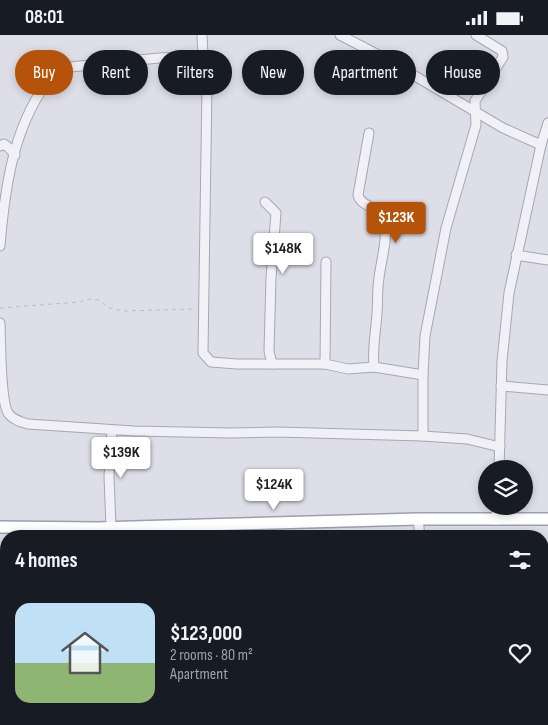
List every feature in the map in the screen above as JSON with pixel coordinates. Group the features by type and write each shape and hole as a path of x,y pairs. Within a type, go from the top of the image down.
{"main road":[{"path":"103,530 111,527 261,525 418,519 548,519"},
{"path":"0,527 58,530"}],"street":[{"path":"202,35 203,50"},
{"path":"340,35 388,60 475,112 528,141 541,145"},
{"path":"423,436 425,336 446,228 476,125 475,101 503,57 503,54 476,35"},
{"path":"0,246 7,185 15,155 24,125 32,107 50,78 61,69 158,58"},
{"path":"207,95 203,353 211,362 238,364 325,364 348,369 374,367 423,375"},
{"path":"500,460 501,386 509,293 541,145 548,123"},
{"path":"369,133 358,195 363,203 382,214 385,218 385,240 379,280 373,355 374,367"},
{"path":"0,146 4,145 9,148 15,155"},
{"path":"265,202 276,213 271,278 269,351 272,364"},
{"path":"516,255 548,260"},
{"path":"325,364 326,262"},
{"path":"0,323 3,402 9,415 17,421 28,424 112,431 277,432 423,436 467,439 500,447"},
{"path":"501,386 548,390"},
{"path":"111,527 109,477 112,431"},
{"path":"496,515 496,520"},
{"path":"418,519 419,530"}],"path":[{"path":"0,308 79,302 90,299 99,300 109,308 124,311 204,309"}]}
